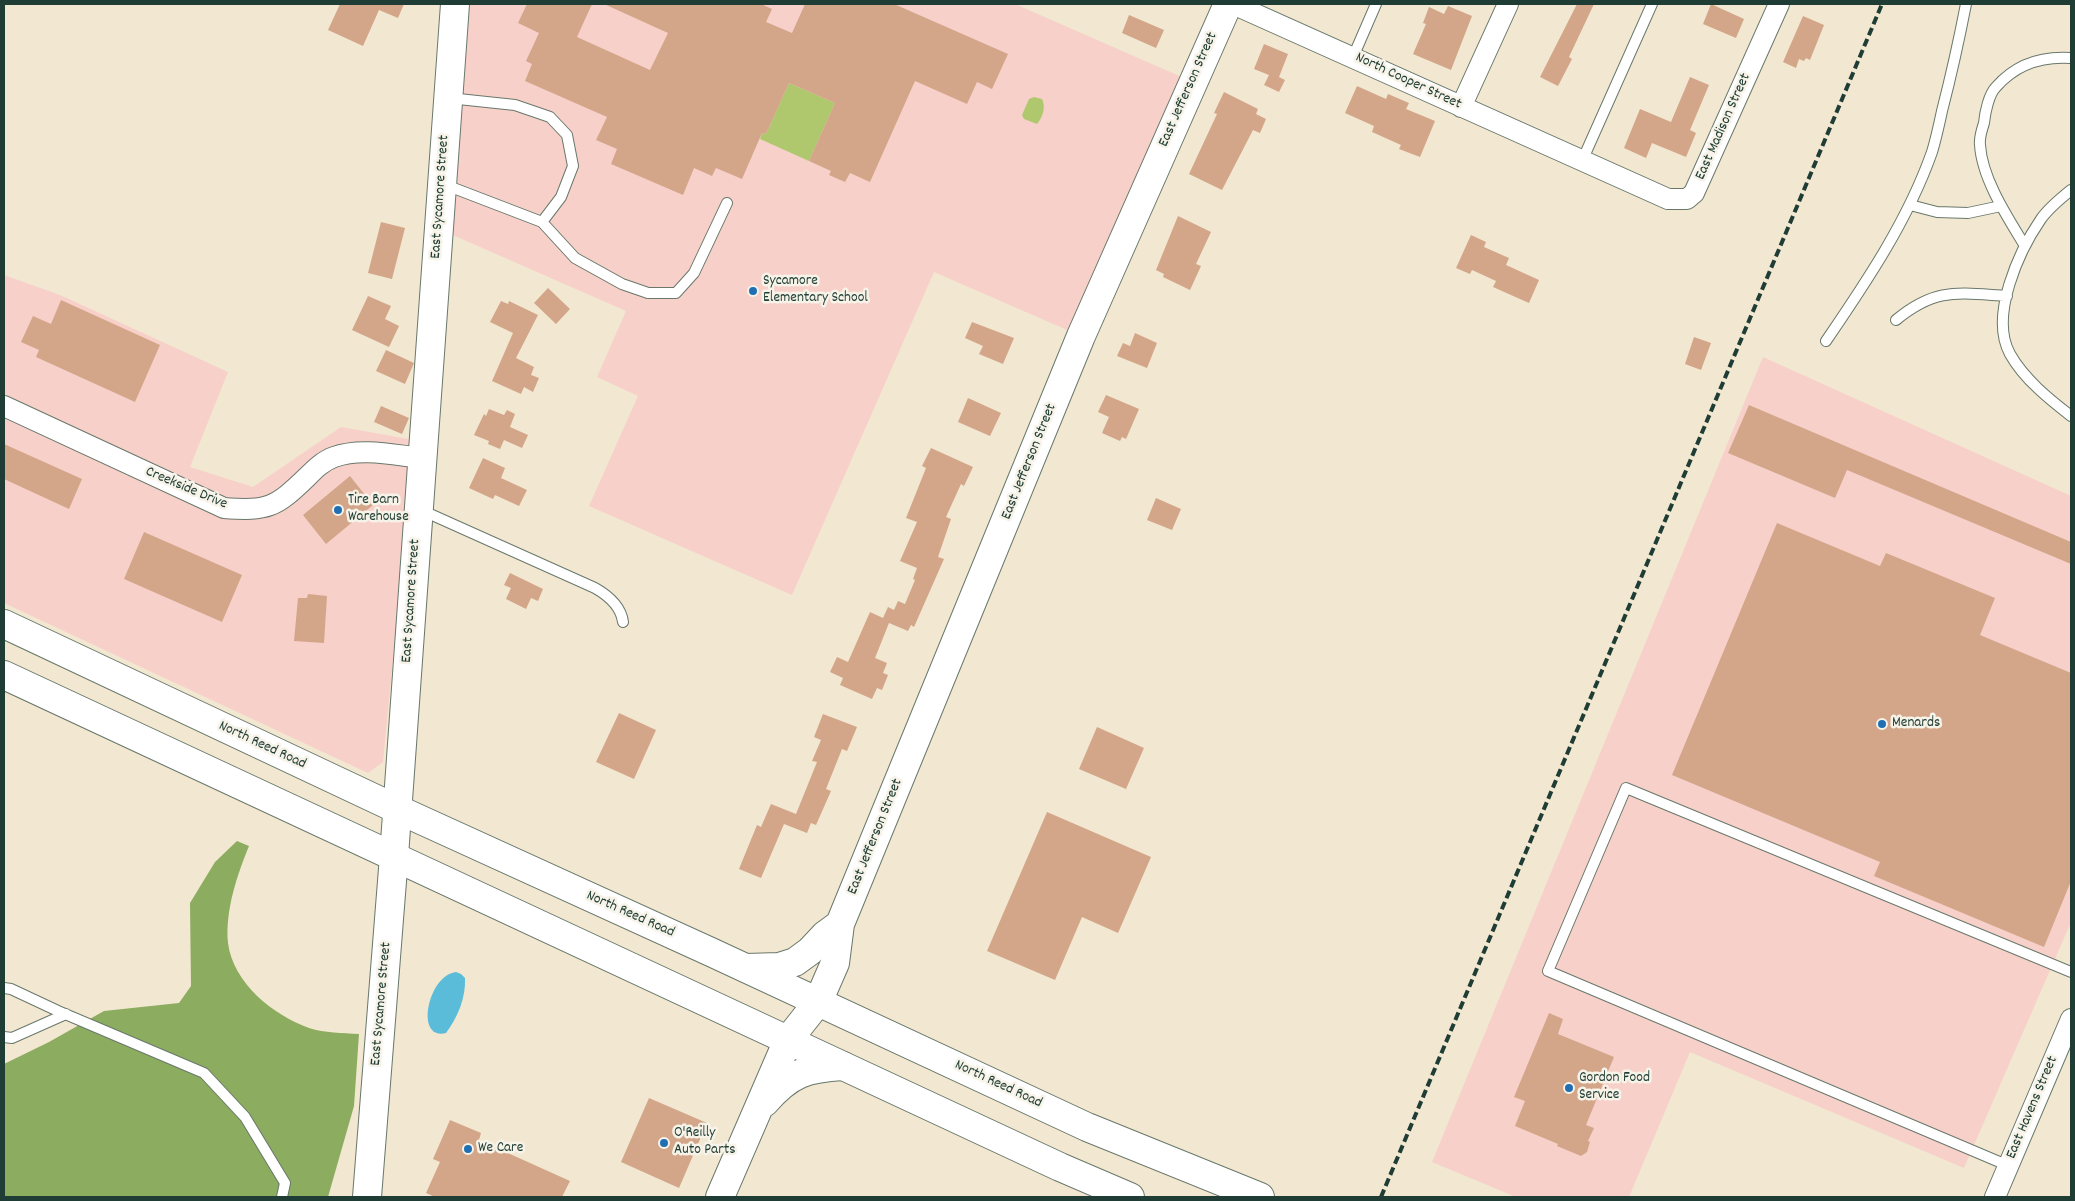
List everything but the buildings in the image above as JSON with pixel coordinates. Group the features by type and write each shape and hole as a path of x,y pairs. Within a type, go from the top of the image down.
{"main road":[{"name":"East Sycamore Street","path":"367,1197 394,856 456,4"},
{"name":"East Jefferson Street","path":"720,1197 788,1040 818,1002 835,963 840,924 1081,336 1228,4"},
{"name":"North Reed Road","path":"4,624 397,809 746,968 1087,1127 1260,1197"},
{"path":"4,675 1060,1167 1130,1197"},
{"name":"East Jefferson Street","path":"746,968 780,967 795,962 840,924"},
{"name":"East Jefferson Street","path":"756,1113 774,1092 793,1077 806,1070 843,1066"}],"street":[{"name":"North Cooper Street","path":"1233,4 1582,161"},
{"path":"1461,107 1508,4"},
{"name":"East Madison Street","path":"1582,161 1668,199 1686,199 1694,194 1779,4"},
{"name":"Creekside Drive","path":"4,406 224,508 256,510 271,505 286,498 319,465 332,457 347,453 372,452 422,458"},
{"name":"East Havens Street","path":"1995,1197 2071,1018"}],"lane":[{"path":"1353,57 1376,4"},
{"path":"1582,161 1652,4"},
{"path":"1826,341 1860,291 1910,205 1932,151 1959,43 1966,4"},
{"path":"2026,246 2001,206 1986,171 1980,144 1985,113 1995,88 2024,64 2053,57 2071,58"},
{"path":"449,98 515,105 550,117 567,135 573,166 561,197 542,222"},
{"path":"442,183 542,222 575,258 622,284 648,293 676,293 694,273 727,203"},
{"path":"2071,190 2042,217 2026,246 2008,288 2002,328 2009,353 2030,381 2071,416"},
{"path":"1910,205 1937,212 1968,213 2001,206"},
{"path":"1896,320 1912,307 1938,295 2007,296"},
{"path":"419,509 595,588 616,605 623,622"},
{"path":"2009,1166 1548,971 1626,788 2071,972"},
{"path":"4,988 204,1073 246,1117 285,1183 282,1197"},
{"path":"4,1037 12,1038 66,1014"}],"shaded area":[{"name":"Sycamore Elementary School","path":"456,4 1015,4 1193,82 1081,336 934,272 792,595 589,506 638,396 597,377 626,311 439,229"},
{"path":"4,275 60,295 228,372 190,467 253,487 341,427 414,440 383,762 368,773 4,603"},
{"path":"1763,357 2071,496 2071,922 1964,1168 1690,1052 1629,1197 1516,1197 1432,1162"}],"green space":[{"path":"789,83 835,103 809,161 760,139 762,133 766,134"},
{"path":"1034,97 1042,99 1044,105 1041,118 1037,124 1024,119 1022,115 1029,99"},
{"path":"237,841 249,846 236,881 230,906 228,943 231,958 246,984 269,1006 295,1022 321,1031 359,1034 354,1106 328,1197 4,1197 4,1064 49,1042 104,1011 179,1003 191,986 190,903 215,862"}],"water":[{"path":"456,972 465,978 460,1007 446,1033 436,1033 430,1027 428,1007 438,984 446,976"}],"railway":[{"path":"1381,1197 1882,4"}],"place":[{"name":"Sycamore Elementary School","path":"753,291"},
{"name":"Tire Barn Warehouse","path":"338,510"},
{"name":"Menards","path":"1882,724"},
{"name":"Gordon Food Service","path":"1569,1088"},
{"name":"O'Reilly Auto Parts","path":"664,1143"},
{"name":"We Care","path":"468,1149"}]}
